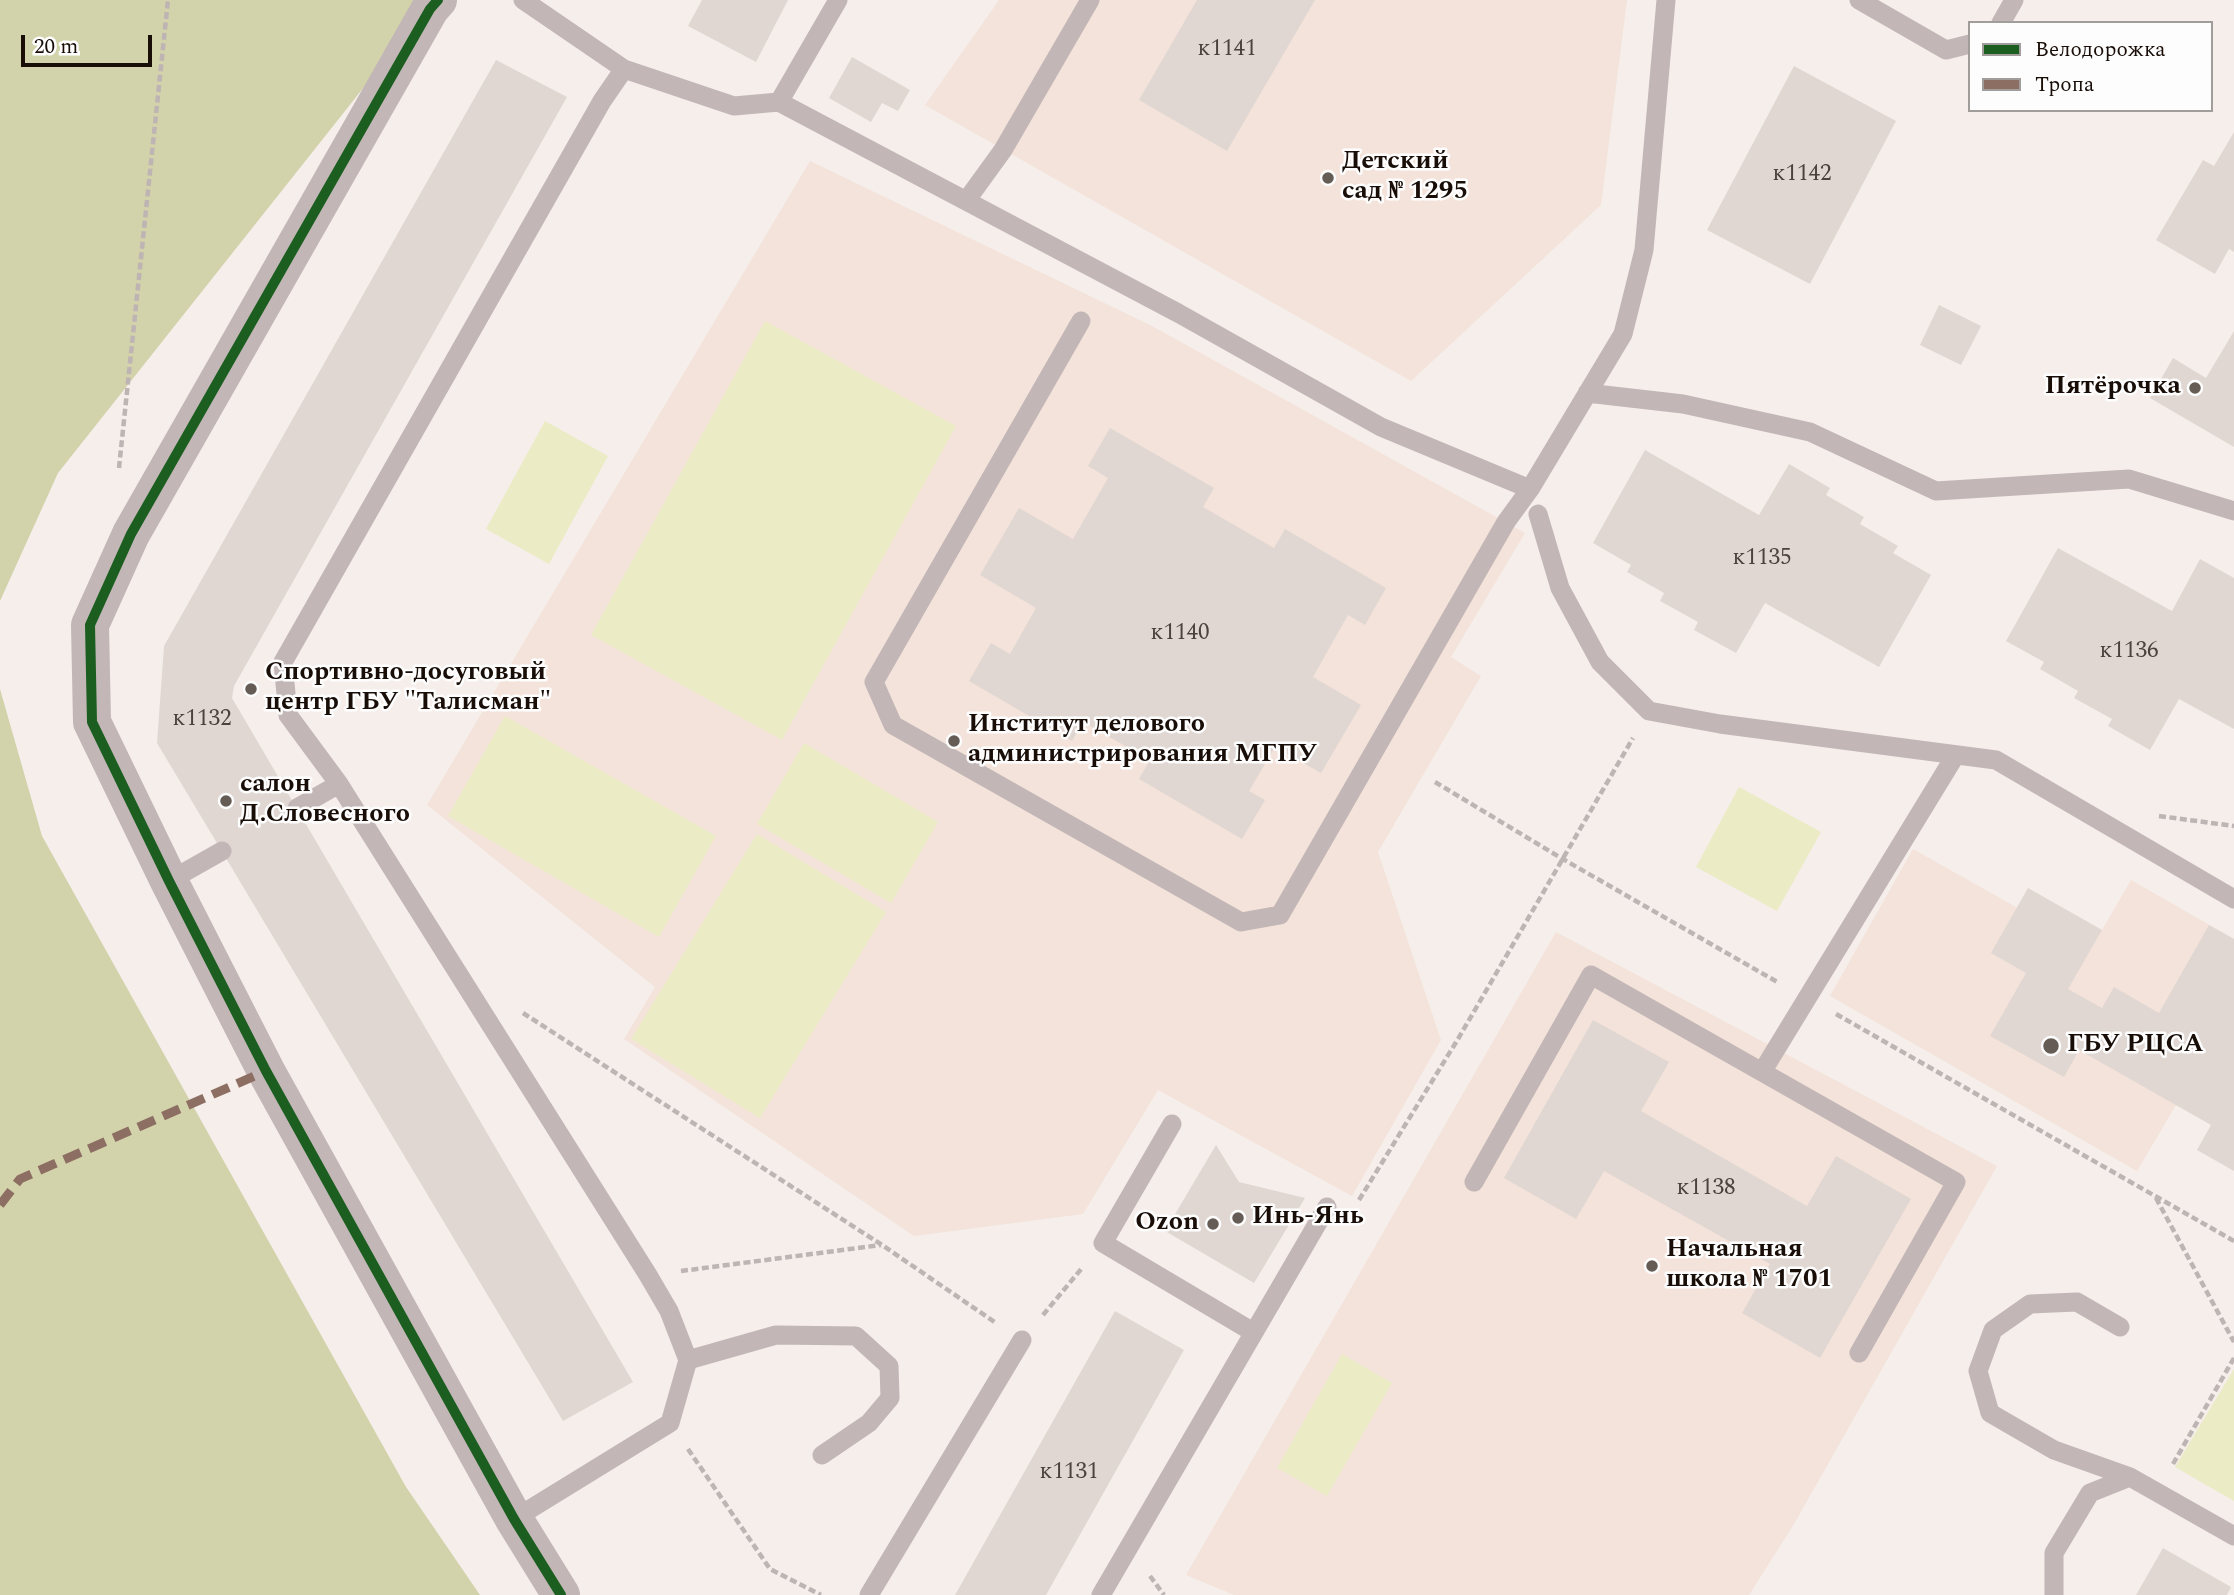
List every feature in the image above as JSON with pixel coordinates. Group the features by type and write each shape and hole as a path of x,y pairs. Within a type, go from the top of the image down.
{"street":[{"path":"438,0 430,9 131,534 90,625 92,722 266,1071 514,1519 561,1595"}],"lane":[{"path":"523,0 624,69 734,106 779,102 1178,313 1381,427 1530,489"},
{"path":"779,102 838,0"},
{"path":"966,201 1003,150 1090,0"},
{"path":"1081,321 874,682 893,724 1241,922 1280,915 1499,534 1530,489 1623,334 1644,250 1666,0"},
{"path":"1859,0 1946,50 1968,44"},
{"path":"2002,21 2014,0"},
{"path":"514,1519 670,1423 688,1360 669,1311 648,1275 339,784 288,715 283,662 602,101 624,69"},
{"path":"1587,393 1683,404 1810,432 1936,491 2129,479 2234,511"},
{"path":"1538,514 1560,588 1600,662 1649,711 1720,724 1996,760 2234,898"},
{"path":"1762,1072 1955,756"},
{"path":"297,808 339,784"},
{"path":"169,881 222,851"},
{"path":"1475,1182 1591,975 1956,1182 1859,1353"},
{"path":"1172,1124 1103,1243 1254,1332"},
{"path":"1101,1595 1327,1208"},
{"path":"2120,1326 2077,1302 2030,1304 1993,1330 1978,1371 1990,1413 2054,1450 2130,1477 2234,1536"},
{"path":"688,1360 776,1335 856,1336 889,1366 890,1398 869,1423 822,1455"},
{"path":"869,1595 1022,1340"},
{"path":"2054,1595 2054,1553 2090,1493 2130,1477"}],"path":[{"path":"118,472 168,0"},
{"path":"1327,1208 1358,1201 1458,1039 1649,711"},
{"path":"513,1007 882,1245 1022,1340 1103,1243"},
{"path":"2156,1196 2234,1342"},
{"path":"648,1275 882,1245"},
{"path":"2156,1492 2234,1358"},
{"path":"670,1423 770,1569 821,1595"}],"shaded area":[{"name":"Детский сад № 1295","path":"999,0 1627,0 1601,205 1411,381 925,105"},
{"name":"Институт делового администрирования МГПУ","path":"810,161 1152,326 1525,533 1451,657 1481,676 1378,852 1441,1040 1352,1196 1158,1090 1083,1214 914,1236 624,1039 655,987 427,805"},
{"name":"ГБУ РЦСА","path":"1913,849 2062,933 2074,914 2102,930 2131,880 2234,939 2234,961 2176,1105 2137,1171 1830,996"},
{"name":"Начальная школа № 1701","path":"1556,932 1997,1166 1794,1524 1749,1595 1234,1595 1186,1575"}],"green space":[{"path":"0,0 433,0 58,473 0,601"},
{"path":"765,321 956,426 782,740 591,635"},
{"path":"545,421 608,456 549,564 486,529"},
{"path":"0,689 42,836 406,1487 480,1595 0,1595"},
{"path":"505,716 716,836 659,937 448,816"},
{"path":"804,743 938,822 891,903 757,824"},
{"path":"1739,787 1821,832 1777,911 1696,867"},
{"path":"757,834 886,912 760,1118 631,1039"},
{"path":"1342,1354 1392,1383 1327,1496 1277,1468"},
{"path":"2234,1369 2234,1501 2175,1467"}],"building":[{"path":"702,0 788,0 756,62 688,26"},
{"path":"1197,0 1315,0 1227,151 1139,100"},
{"path":"852,57 910,90 898,111 882,103 871,122 829,98"},
{"path":"496,60 567,97 234,686 232,698 633,1382 563,1421 157,743 164,646"},
{"path":"1794,66 1896,121 1810,284 1707,230"},
{"path":"2234,132 2234,252 2229,249 2215,274 2156,240 2203,160 2214,166"},
{"path":"1939,305 1981,326 1961,365 1920,345"},
{"name":"Пятёрочка","path":"2234,331 2234,447 2150,398 2173,358 2206,378"},
{"path":"1110,428 1214,488 1203,507 1274,548 1285,529 1386,588 1365,625 1348,615 1313,677 1361,705 1321,773 1275,747 1249,791 1265,800 1242,839 1139,779 1150,760 1083,722 1072,741 969,681 991,643 1010,654 1036,608 980,575 1019,508 1073,539 1108,478 1088,466"},
{"path":"1645,450 1759,515 1789,464 1830,488 1826,495 1864,517 1860,524 1898,546 1893,553 1931,575 1879,667 1765,603 1736,653 1694,630 1698,622 1660,601 1664,593 1627,572 1631,565 1593,543"},
{"path":"2058,548 2172,611 2200,559 2234,578 2234,729 2179,699 2150,750 2108,726 2112,719 2074,698 2078,691 2040,669 2044,662 2006,641"},
{"path":"2028,888 2102,930 2068,989 2102,1008 2114,987 2159,1013 2209,925 2234,939 2234,1171 2197,1150 2211,1125 2079,1050 2064,1077 1990,1036 2026,973 1991,953"},
{"path":"1593,1020 1669,1062 1641,1111 1807,1206 1836,1156 1911,1199 1820,1358 1742,1313 1770,1264 1604,1171 1576,1219 1504,1178"},
{"path":"1216,1145 1239,1182 1305,1198 1254,1283 1165,1231"},
{"path":"1115,1311 1184,1350 1046,1595 955,1595"},
{"path":"2163,1548 2231,1587 2227,1595 2136,1595"}],"marked path":[{"path":"0,1205 20,1179 266,1071"}],"cycle path":[{"path":"438,0 430,9 131,534 90,625 92,722 266,1071 514,1519 561,1595"}],"place":[{"name":"Детский сад № 1295","path":"1328,178"},
{"name":"Пятёрочка","path":"2195,388"},
{"name":"Спортивно-досуговый центр ГБУ \"Талисман\"","path":"251,689"},
{"name":"Институт делового администрирования МГПУ","path":"954,741"},
{"name":"салон Д.Словесного","path":"226,801"},
{"name":"ГБУ РЦСА","path":"2051,1046"},
{"name":"Инь-Янь","path":"1238,1218"},
{"name":"Ozon","path":"1213,1224"},
{"name":"Начальная школа № 1701","path":"1652,1266"}]}
